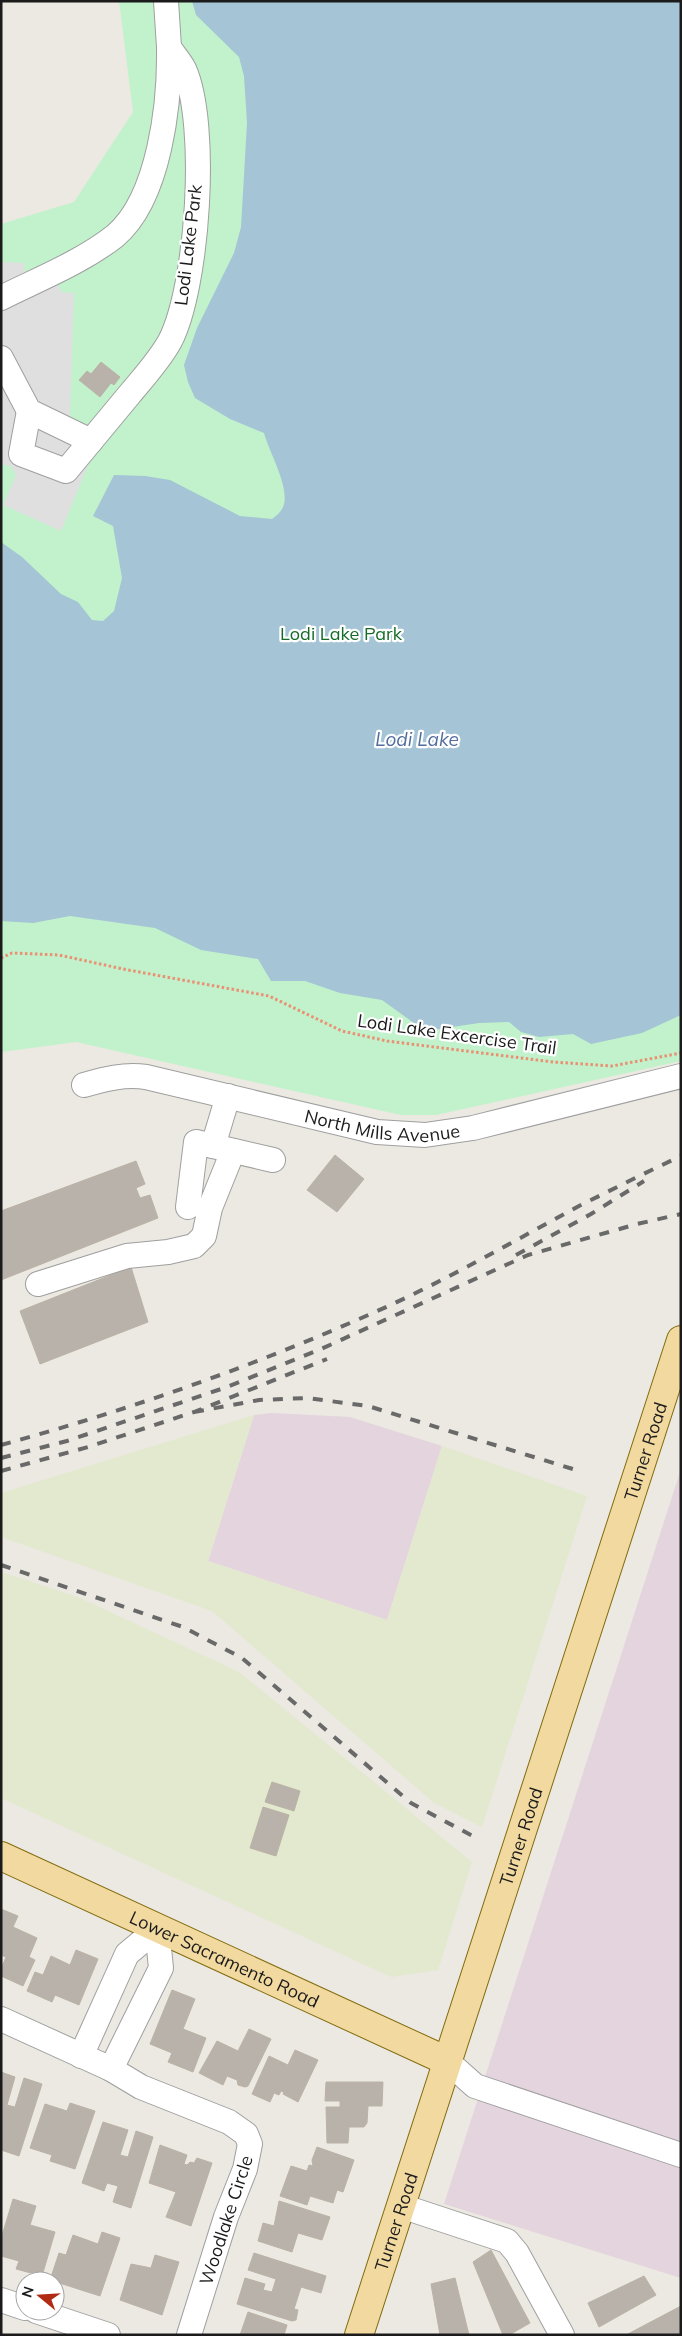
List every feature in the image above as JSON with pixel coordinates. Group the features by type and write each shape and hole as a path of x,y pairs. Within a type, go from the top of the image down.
{"main road":[{"name":"Turner Road","path":"359,2335 681,1340"},
{"name":"Lower Sacramento Road","path":"1,1856 447,2061"}],"street":[{"name":"Lodi Lake Park","path":"1,298 95,250 116,235 135,212 150,176 166,112 169,90 169,47 166,1"},
{"name":"Lodi Lake Park","path":"29,411 22,454 66,471 163,351 176,324 185,293 193,233 197,164 193,105 183,68 169,47"},
{"path":"1,358 29,411 91,441"},
{"name":"North Mills Avenue","path":"84,1085 117,1076 132,1075 377,1132 425,1135 473,1128 681,1076"},
{"path":"38,1284 127,1256 168,1252 194,1246 204,1236 223,1149 228,1096"},
{"path":"188,1207 196,1142 273,1160"},
{"path":"80,2056 127,1954 157,1929"},
{"path":"111,2069 161,1968 157,1929"},
{"name":"Woodlake Circle","path":"1,2019 111,2069 142,2087 230,2122 246,2134 250,2144 245,2169 226,2217 189,2335"},
{"path":"447,2061 475,2086 681,2155"},
{"path":"401,2206 507,2241 518,2253 562,2335"},
{"path":"1,2300 15,2305"},
{"path":"65,2321 108,2335"}],"path":[{"name":"Lodi Lake Excercise Trail","path":"1,958 12,953 59,955 269,996 342,1032 387,1041 553,1062 612,1066 681,1053"}],"shaded area":[{"path":"1,262 24,263 25,277 47,268 62,292 74,293 70,416 104,443 88,465 61,531 3,505 16,475 11,466 1,464"},
{"path":"271,1413 350,1417 442,1446 387,1620 208,1561 254,1415"},
{"path":"681,1469 681,2278 444,2204"}],"green space":[{"name":"Lodi Lake","path":"119,1 681,1 681,1061 436,1115 401,1115 76,1042 1,1052 1,224 74,202 133,112"},
{"path":"254,1415 208,1561 387,1620 442,1446 587,1496 482,1827 433,1802 212,1611 1,1537 1,1493"},
{"path":"1,1572 78,1597 239,1672 472,1862 438,1970 391,1977 1,1798"}],"water":[{"name":"Lodi Lake","path":"192,1 681,1 681,1015 642,1033 591,1044 573,1034 539,1037 521,1032 509,1022 479,1023 425,1031 382,1000 340,993 305,981 271,981 258,959 201,950 155,928 70,916 33,923 1,921 1,542 22,557 61,594 78,602 92,620 103,621 114,611 122,578 113,526 93,516 114,475 145,476 170,480 240,516 272,519 281,511 285,499 282,481 264,433 230,419 195,398 188,382 184,365 197,328 234,253 241,227 247,123 244,76 239,57 196,15"}],"building":[{"path":"101,362 120,377 114,385 111,383 100,397 79,380 87,371 91,374"},
{"path":"335,1155 364,1179 337,1212 307,1190"},
{"path":"136,1161 145,1184 136,1188 140,1198 150,1195 158,1218 1,1280 1,1211"},
{"path":"131,1267 148,1322 40,1364 20,1311"},
{"path":"272,1782 300,1791 294,1811 265,1802"},
{"path":"263,1807 289,1815 276,1856 250,1848"},
{"path":"1,1909 18,1916 13,1927 37,1938 29,1957 35,1960 23,1986 1,1976 1,1969 6,1957 1,1955"},
{"path":"76,1950 98,1959 79,2005 55,1995 52,2002 27,1991 35,1972 43,1975 51,1956 70,1965"},
{"path":"172,1990 195,1999 183,2029 206,2038 193,2072 168,2062 172,2053 150,2044"},
{"path":"249,2029 271,2039 248,2086 238,2085 237,2080 227,2076 223,2085 199,2073 217,2041 238,2051"},
{"path":"295,2050 318,2060 298,2102 281,2091 279,2095 274,2093 270,2102 252,2094 269,2056 288,2065"},
{"path":"1,2072 15,2077 7,2105 15,2107 24,2078 42,2084 19,2156 1,2150"},
{"path":"326,2082 383,2082 382,2106 368,2106 367,2123 364,2127 349,2127 348,2143 327,2143 326,2107 340,2107 340,2101 325,2101"},
{"path":"70,2103 95,2111 75,2169 50,2161 52,2155 30,2148 45,2104 67,2111"},
{"path":"103,2122 128,2130 120,2155 128,2157 136,2131 153,2137 131,2208 113,2202 118,2186 107,2183 104,2191 82,2183"},
{"path":"160,2145 187,2155 184,2164 194,2163 197,2158 212,2163 191,2226 166,2217 176,2192 149,2183"},
{"path":"317,2147 354,2160 343,2192 337,2190 333,2203 310,2196 307,2205 280,2196 291,2166 307,2171 309,2165 313,2166 312,2160"},
{"path":"13,2199 36,2206 30,2225 55,2232 43,2271 16,2269 19,2261 1,2256 1,2239"},
{"path":"279,2201 330,2217 322,2240 298,2233 292,2252 258,2241 263,2223 274,2226"},
{"path":"102,2232 120,2238 100,2296 65,2285 65,2271 53,2271 59,2253 66,2255 73,2235 98,2244"},
{"path":"491,2250 530,2323 509,2335 503,2335 473,2262"},
{"path":"254,2253 326,2276 321,2293 301,2287 294,2309 298,2310 296,2320 292,2321 237,2304 245,2278 265,2284 263,2290 272,2292 276,2279 248,2270"},
{"path":"155,2255 179,2262 162,2315 120,2300 131,2264 151,2268"},
{"path":"644,2276 656,2295 599,2327 588,2303"},
{"path":"455,2278 469,2335 440,2335 431,2284"},
{"path":"681,2306 681,2335 626,2335"},
{"path":"248,2312 287,2325 284,2335 240,2335"}],"railway":[{"path":"1,1445 191,1386 329,1332 427,1287 579,1206 681,1156"},
{"path":"516,1255 591,1214 644,1181"},
{"path":"1,1458 67,1441 227,1387 321,1349 528,1255 637,1224 681,1214"},
{"path":"1,1471 88,1447 194,1412 327,1359"},
{"path":"194,1412 259,1400 307,1398 368,1406 576,1470"},
{"path":"1,1565 183,1627 242,1658 411,1803 480,1840"}]}
